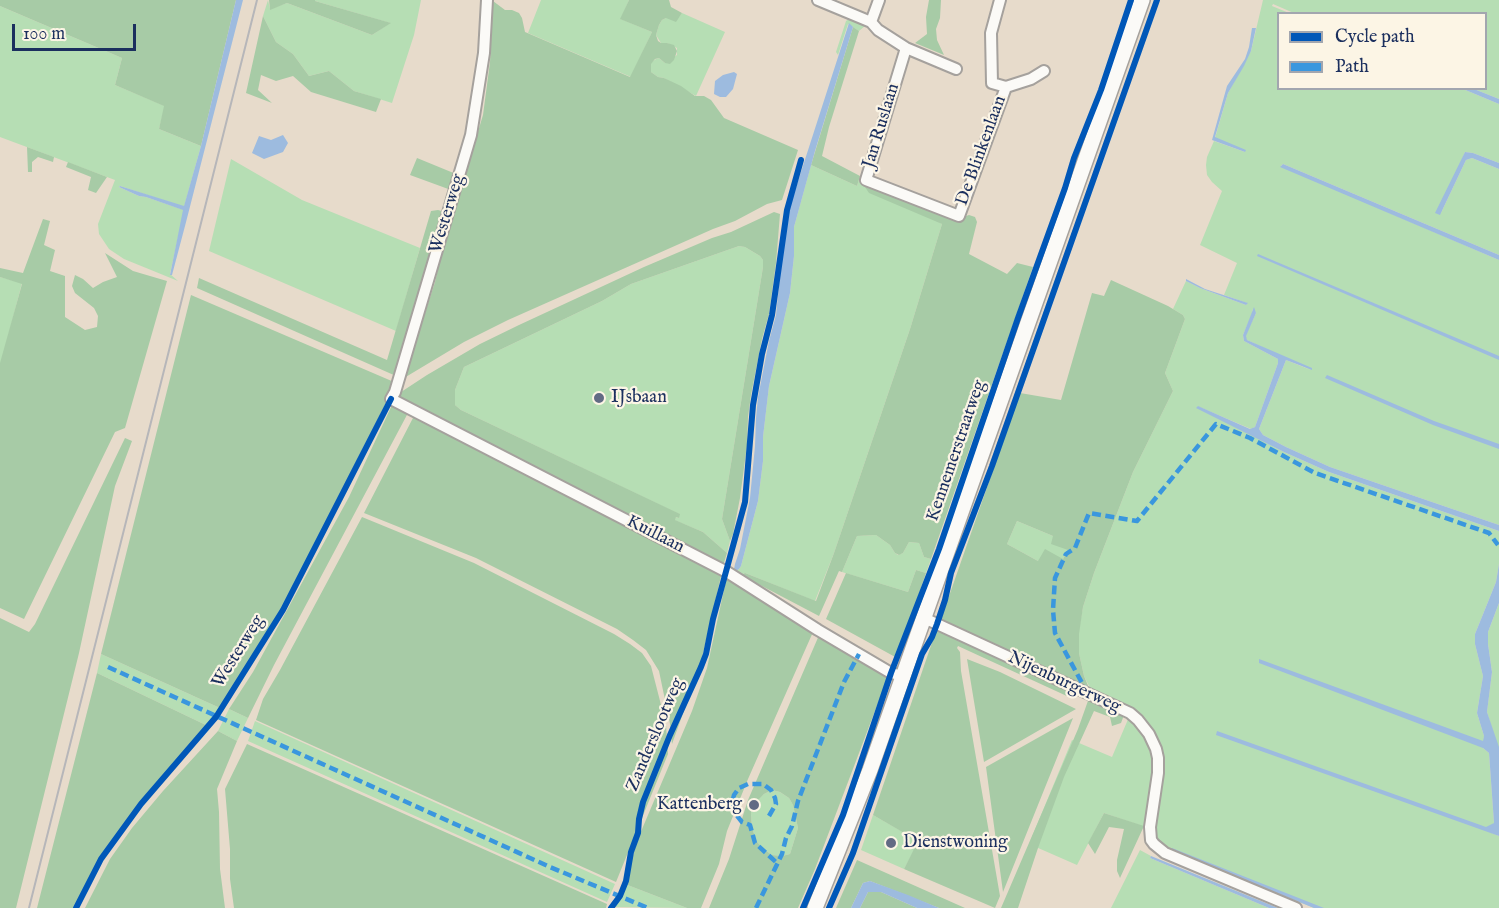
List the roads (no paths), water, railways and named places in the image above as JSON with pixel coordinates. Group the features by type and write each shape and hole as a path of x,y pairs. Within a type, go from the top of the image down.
{"main road":[{"name":"Kennemerstraatweg","path":"815,908 870,770 897,675 924,618 1142,0"}],"street":[{"name":"Westerweg","path":"391,399 471,135 484,53 487,0"},
{"path":"818,0 871,22 878,30 906,48 956,69"},
{"path":"871,22 879,0"},
{"name":"De Blinkenlaan","path":"958,216 1006,87 992,83 991,33 1000,0"},
{"name":"Jan Ruslaan","path":"906,48 866,180 958,216"},
{"path":"1006,87 1038,76 1044,71"},
{"name":"Kuillaan","path":"391,399 727,572 818,630 897,675"},
{"name":"Nijenburgerweg","path":"924,618 1130,714 1138,720 1149,734 1158,758 1150,827 1151,840 1154,844 1165,854 1296,908"}],"water":[{"path":"236,0 243,0 172,275 170,275 183,210 119,187 184,206"},
{"path":"849,23 853,27 794,227 790,293 769,386 758,501 741,566 736,571 734,569 750,498 758,397 776,315 784,236 791,203"},
{"path":"1252,28 1256,28 1251,51 1228,93 1215,137 1246,150 1245,152 1212,140 1227,86 1245,59"},
{"path":"734,72 737,74 733,89 726,97 714,94 715,81 723,75"},
{"path":"1465,90 1476,90 1499,99 1499,104"},
{"path":"283,135 288,143 283,152 264,159 252,153 259,136 271,140"},
{"path":"1465,152 1499,163 1499,169 1472,158 1466,160 1440,215 1435,213"},
{"path":"1283,164 1499,255 1499,260 1280,167"},
{"path":"1258,254 1499,356 1499,360 1257,256"},
{"path":"1186,279 1205,289 1248,303 1246,305 1200,288"},
{"path":"1254,307 1256,313 1246,336 1247,340 1312,368 1312,370 1286,360 1259,429 1263,435 1330,467 1499,525 1499,531 1329,472 1196,408 1198,406 1250,429 1255,427 1278,359 1244,341 1243,335"},
{"path":"1327,375 1434,421 1499,444 1499,449 1433,425 1325,378"},
{"path":"1499,564 1499,603 1488,632 1492,672 1487,712 1499,747 1499,836 1216,735 1217,731 1486,827 1494,823 1489,753 1483,748 1259,663 1259,659 1483,741 1484,736 1477,713 1483,676 1475,644 1475,634 1496,582"},
{"path":"1172,848 1324,908 1314,908 1172,850"},
{"path":"1151,856 1278,908 1269,908 1150,858"},
{"path":"870,881 939,908 917,908 881,892 868,892 860,908 851,908 863,883"}],"railway":[{"path":"29,908 257,0"}],"place":[{"name":"IJsbaan","path":"599,398"},
{"name":"Kattenberg","path":"754,805"},
{"name":"Dienstwoning","path":"891,843"}]}
